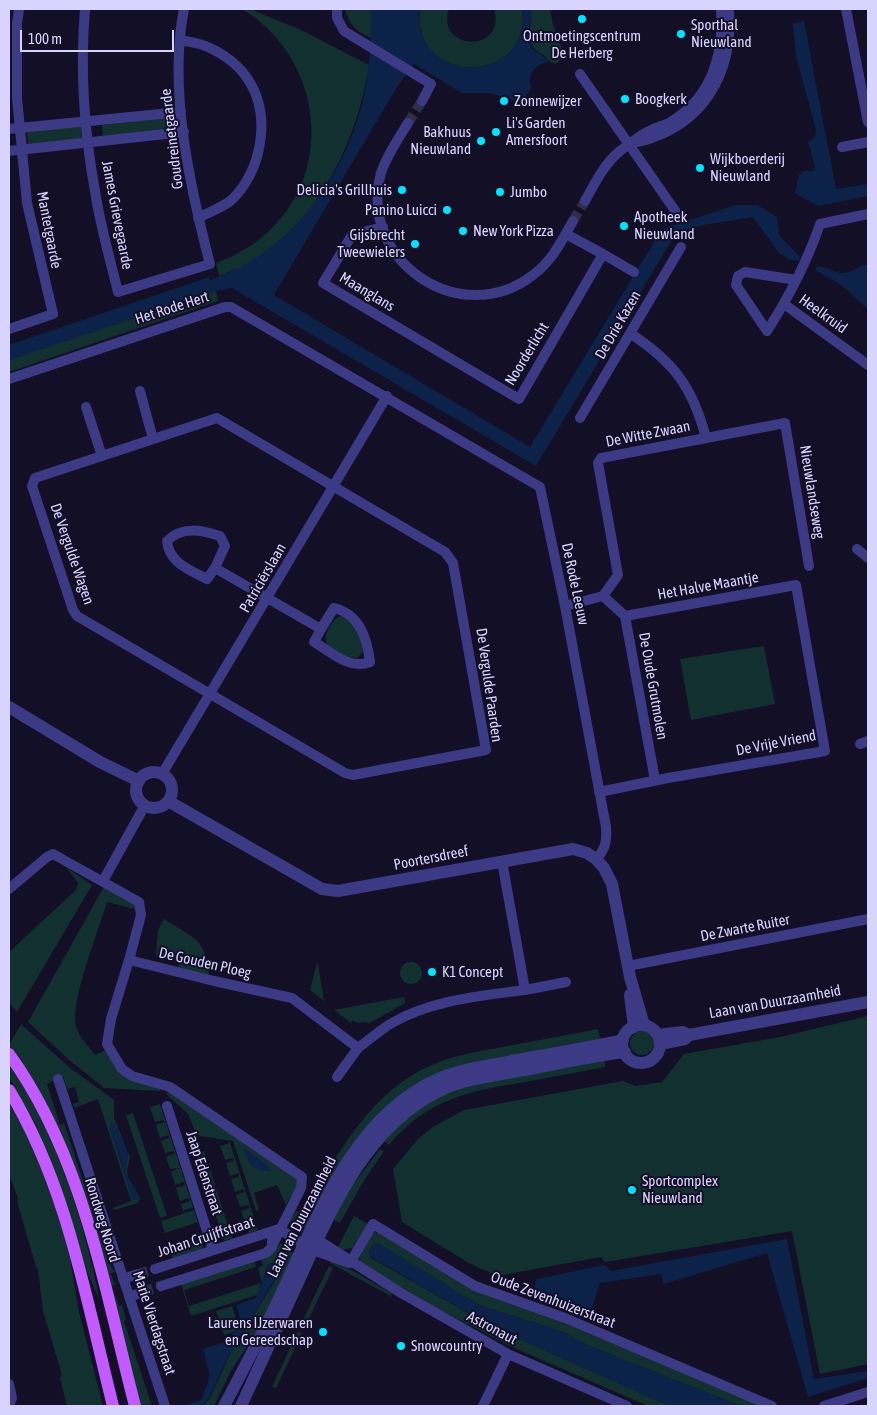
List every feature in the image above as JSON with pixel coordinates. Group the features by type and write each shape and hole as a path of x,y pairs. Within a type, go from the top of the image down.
{"main road":[{"name":"Rondweg Noord","path":"9,1054 41,1105 66,1159 93,1244 135,1406"},
{"path":"9,1090 27,1120 54,1186 70,1235 113,1406"}],"street":[{"name":"Mantetgaarde","path":"9,329 53,314 27,203 20,128 16,23 19,9"},
{"name":"James Grievegaarde","path":"85,9 83,66 88,143 95,192 118,292 210,264"},
{"name":"Goudreinetgaarde","path":"184,9 180,40 184,132 198,218 210,264"},
{"path":"337,9 337,18 344,31 431,84 424,98"},
{"path":"585,201 613,158 650,130 668,123 680,115 704,91 717,65 721,51 721,9"},
{"path":"630,144 653,138 678,126 699,108 710,95 723,70 729,47 729,9"},
{"path":"846,10 868,122"},
{"path":"180,40 208,46 243,72 252,84 260,107 264,132 257,160 240,190 229,202 198,218"},
{"path":"580,74 676,212"},
{"path":"9,129 182,112"},
{"path":"408,123 393,147 382,173 379,202 383,227 397,256 418,277 441,289 474,295 497,293 529,278 550,259 572,221"},
{"path":"9,151 184,132"},
{"path":"842,147 868,142"},
{"path":"796,280 745,272 738,276 736,285 767,331 784,304 809,256 820,224 868,214"},
{"name":"Maanglans","path":"383,227 352,235 323,282 420,340"},
{"path":"566,234 634,272"},
{"name":"De Drie Kazen","path":"580,418 681,247"},
{"name":"Noorderlicht","path":"420,340 519,399 604,254"},
{"name":"Heelkruid","path":"784,304 868,365"},
{"name":"Het Rode Hert","path":"9,379 225,306 231,306 387,396"},
{"path":"631,334 660,355 682,378 697,407 706,438"},
{"path":"140,391 153,439"},
{"name":"Patriciërslaan","path":"162,774 212,695 387,396"},
{"name":"De Rode Leeuw","path":"387,396 540,487 565,606 607,840 602,854 596,859"},
{"path":"86,406 102,456"},
{"name":"De Vergulde Wagen","path":"212,695 77,616 73,610 32,486 35,478 217,418 334,487"},
{"name":"De Witte Zwaan","path":"607,600 618,575 598,463 601,458 785,423"},
{"name":"Nieuwlandseweg","path":"785,423 809,566"},
{"name":"De Vergulde Paarden","path":"212,695 345,773 353,775 486,750 453,563 445,552 334,487"},
{"path":"186,531 203,531 220,536 225,546 215,568 207,579 180,565 168,551 167,541 172,536 186,531"},
{"path":"857,549 868,558"},
{"path":"215,568 322,629"},
{"name":"Het Halve Maantje","path":"625,616 796,585"},
{"name":"De Vrije Vriend","path":"599,792 655,780 825,751 796,585"},
{"path":"565,606 607,600"},
{"name":"De Oude Grutmolen","path":"607,600 625,616 655,780"},
{"path":"334,608 342,610 355,620 363,632 368,644 370,662 359,666 349,663 314,642 322,629 334,608"},
{"path":"9,707 100,762 139,781"},
{"path":"152,772 162,774 171,784 172,790 168,801 154,808 145,805 136,792 139,781 152,772"},
{"name":"Poortersdreef","path":"168,801 322,889 338,891 573,850 587,853 596,859"},
{"path":"103,880 145,805"},
{"path":"9,889 53,854 103,880 138,902 141,914 111,1019 107,1044 122,1069 132,1076 170,1087 299,1174 303,1184 279,1229"},
{"path":"596,859 604,868 612,884 639,1026"},
{"path":"502,861 525,990"},
{"name":"De Zwarte Ruiter","path":"629,972 868,919"},
{"name":"De Gouden Ploeg","path":"128,960 214,982 292,998 358,1048"},
{"path":"337,1077 358,1048 392,1023 421,1010 454,1000 566,982"},
{"name":"Laan van Duurzaamheid","path":"659,1040 685,1039 688,1035 868,1002"},
{"path":"639,1026 652,1029 659,1040 658,1054 646,1063 633,1061 624,1046 627,1032 639,1026"},
{"name":"Laan van Duurzaamheid","path":"224,1406 274,1309 354,1174 373,1146 393,1124 416,1104 437,1092 466,1081 624,1046"},
{"name":"Marie Vierdagstraat","path":"58,1079 165,1406"},
{"name":"Jaap Edenstraat","path":"167,1106 213,1250"},
{"name":"Oude Zevenhuizerstraat","path":"350,1263 373,1224 475,1286 565,1318 772,1406"},
{"name":"Johan Cruijffstraat","path":"161,1286 266,1253 279,1229"},
{"name":"Johan Cruijffstraat","path":"159,1267 279,1229 312,1245"},
{"name":"Johan Cruijffstraat","path":"266,1233 271,1238 272,1244"},
{"name":"Laan van Duurzaamheid","path":"242,1406 312,1245"},
{"name":"Astronaut","path":"312,1245 335,1260 350,1263 508,1354 627,1406"},
{"path":"123,1279 138,1274"},
{"path":"129,1297 143,1292"},
{"path":"483,1406 508,1354"},
{"path":"9,1384 12,1398 9,1404"},
{"path":"824,1406 868,1392"}],"green space":[{"path":"242,9 250,9 301,30 369,65 362,98 352,130 339,162 322,192 302,219 278,243 250,262 219,276 216,263 238,253 259,240 271,229 292,203 305,174 311,143 310,112 302,82 288,54 268,29"},
{"path":"345,9 371,9 371,38 354,27"},
{"path":"420,9 449,9 447,23 452,33 461,39 471,42 482,40 490,34 495,24 494,9 522,9 520,34 509,53 492,64 472,67 451,64 434,53 422,35"},
{"path":"531,9 550,9 553,25 565,57 556,64 548,60 531,44"},
{"path":"177,117 178,128 103,137 102,125"},
{"path":"81,126 82,139 28,144 27,132"},
{"path":"216,291 218,301 9,372 9,360"},
{"path":"340,616 350,620 357,630 363,652 357,658 344,656 328,646 326,635 329,628"},
{"path":"764,646 775,704 691,720 680,659"},
{"path":"66,867 92,885 17,1012 9,1003 9,952 76,890 78,883"},
{"path":"105,885 134,903 135,909 107,902 86,965 77,1000 75,1015 77,1030 95,1055 106,1050 114,1065 159,1087 160,1091 104,1088 68,1059 28,1022"},
{"path":"164,919 190,935 201,946 208,963 209,975 179,969 179,962 156,955 158,930"},
{"path":"411,962 419,965 422,973 419,981 411,984 403,981 400,973 403,965"},
{"path":"318,964 324,1001 310,990"},
{"path":"404,997 405,1003 368,1024 367,1022 357,1023 353,1020 351,1023 334,1010"},
{"name":"Sportcomplex Nieuwland","path":"868,1016 868,1364 820,1374 792,1231 605,1262 601,1257 497,1276 467,1262 402,1222 393,1169 418,1139 433,1127 464,1110 623,1081 636,1086 662,1082 684,1054 780,1037"},
{"path":"21,1024 69,1067 114,1100 114,1118 128,1151 115,1125 110,1128 124,1172 137,1195 125,1172 128,1152 130,1157 127,1171 128,1177 140,1198 138,1203 114,1210 113,1208 131,1201 98,1099 74,1108 73,1104 79,1102 75,1087 67,1089 63,1076 47,1084 60,1125 64,1123 112,1269 116,1271 108,1275 111,1274 114,1283 119,1282 112,1286 119,1306 122,1305 126,1320 124,1321 152,1406 140,1406 62,1134 42,1095 9,1045"},
{"path":"598,1029 601,1042 444,1074 318,1211 309,1206 342,1148 369,1112 402,1082 421,1070 463,1055"},
{"path":"642,1031 651,1034 654,1043 651,1052 642,1055 633,1052 630,1043 633,1034"},
{"path":"604,1058 605,1067 485,1089 450,1100 418,1117 403,1129 389,1145 385,1142 397,1124 449,1089"},
{"path":"9,1064 41,1119 66,1178 85,1239 100,1301 85,1268 48,1154 34,1121 9,1078"},
{"path":"167,1089 299,1180 292,1198 290,1197 286,1205 277,1185 254,1193 259,1210 256,1211 233,1141 200,1136 195,1131 188,1114 167,1095"},
{"path":"9,1100 29,1136 60,1218 70,1258 79,1312 103,1406 67,1406 60,1378 62,1375 43,1311 38,1269 17,1201 18,1198 9,1175"},
{"path":"160,1104 193,1207 183,1211 181,1204 190,1201 189,1198 180,1201 176,1188 185,1185 184,1182 175,1185 171,1172 179,1168 170,1169 166,1157 175,1153 173,1151 165,1153 161,1141 169,1138 169,1135 160,1138 156,1125 164,1122 164,1120 155,1122 150,1107"},
{"path":"133,1113 167,1216 160,1218 126,1115"},
{"path":"230,1143 258,1230 249,1233 246,1226 255,1223 254,1220 245,1223 241,1211 250,1208 248,1205 240,1207 236,1195 245,1192 243,1189 235,1192 231,1179 239,1177 239,1173 230,1176 226,1163 234,1161 233,1158 225,1160 220,1146"},
{"path":"380,1149 384,1151 363,1182 340,1223 332,1219 346,1194"},
{"path":"204,1151 232,1238 224,1241 196,1154"},
{"path":"194,1210 198,1222 165,1233 171,1249 203,1238 203,1248 173,1259 161,1221"},
{"path":"296,1211 313,1219 307,1227 296,1229 289,1222"},
{"path":"354,1216 368,1224 353,1248 342,1250 338,1247"},
{"path":"377,1231 471,1281 568,1325 766,1406 741,1406 587,1345 561,1331 481,1306 378,1244 374,1244 369,1251 371,1258 495,1328 670,1406 648,1406 512,1347 442,1311 361,1264 359,1258 371,1234 376,1232 376,1237"},
{"path":"282,1243 289,1245 294,1256 260,1326 231,1371 214,1406 203,1406 210,1398 230,1355 288,1257 286,1253 280,1254 276,1263 268,1264 262,1283 258,1268 263,1265 261,1257"},
{"path":"254,1260 256,1267 184,1290 189,1306 261,1283 257,1295 191,1316 181,1284"},
{"path":"331,1261 353,1271 391,1293 392,1297 330,1263"},
{"path":"329,1266 333,1268 303,1331 299,1328"},
{"path":"232,1306 238,1326 234,1332 224,1335 216,1311"},
{"path":"298,1331 302,1333 276,1388 272,1387"}],"water":[{"path":"371,9 420,9 422,35 434,53 451,64 472,67 492,64 509,53 520,34 522,9 531,9 530,45 548,62 539,65 533,71 530,79 531,88 522,103 490,93 462,93 414,64 397,87 274,295 530,447 662,229 736,205 757,205 777,217 779,235 800,257 799,261 790,260 778,252 753,217 704,225 675,235 536,466 232,288 216,291 9,360 9,345 209,277 210,280 239,268 266,251 289,231 310,208 328,183 343,155 355,126 368,74"},
{"path":"804,21 836,189 868,184 868,196 818,206 795,193 799,175 804,171 814,171 815,167 808,142 815,137 816,130 796,56 793,24"},
{"path":"868,264 868,309 841,285 815,270 817,267 820,267 844,273"},
{"path":"111,1122 115,1125 128,1152 125,1172 139,1197 138,1200 132,1199 111,1131"},
{"path":"243,1148 259,1158 272,1171 257,1169 253,1166"},
{"path":"787,1239 814,1379 868,1371 868,1378 808,1397 767,1253 664,1284 661,1274 600,1283 591,1310 534,1289 537,1279 604,1265 611,1271"},
{"path":"378,1243 481,1306 561,1331 587,1345 741,1406 670,1406 495,1328 371,1257 369,1251 374,1244"},
{"path":"285,1252 288,1258 283,1269 273,1282 226,1362 209,1398 202,1406 182,1406 201,1400 208,1383 209,1373 203,1349 228,1341 241,1321 236,1305 256,1298 269,1264 275,1264 280,1254"}],"tunnel":[{"path":"408,123 422,101"},
{"path":"573,221 585,201"},
{"path":"138,1274 155,1269"},
{"path":"143,1292 161,1286"}],"place":[{"name":"Ontmoetingscentrum De Herberg","path":"582,19"},
{"name":"Sporthal Nieuwland","path":"681,34"},
{"name":"Boogkerk","path":"625,99"},
{"name":"Zonnewijzer","path":"504,101"},
{"name":"Li's Garden Amersfoort","path":"496,132"},
{"name":"Bakhuus Nieuwland","path":"481,141"},
{"name":"Wijkboerderij Nieuwland","path":"700,168"},
{"name":"Delicia's Grillhuis","path":"402,190"},
{"name":"Jumbo","path":"500,192"},
{"name":"Panino Luicci","path":"447,210"},
{"name":"Apotheek Nieuwland","path":"624,226"},
{"name":"New York Pizza","path":"463,231"},
{"name":"Gijsbrecht Tweewielers","path":"415,244"},
{"name":"K1 Concept","path":"432,972"},
{"name":"Sportcomplex Nieuwland","path":"632,1190"},
{"name":"Laurens IJzerwaren en Gereedschap","path":"323,1332"},
{"name":"Snowcountry","path":"401,1346"}]}
